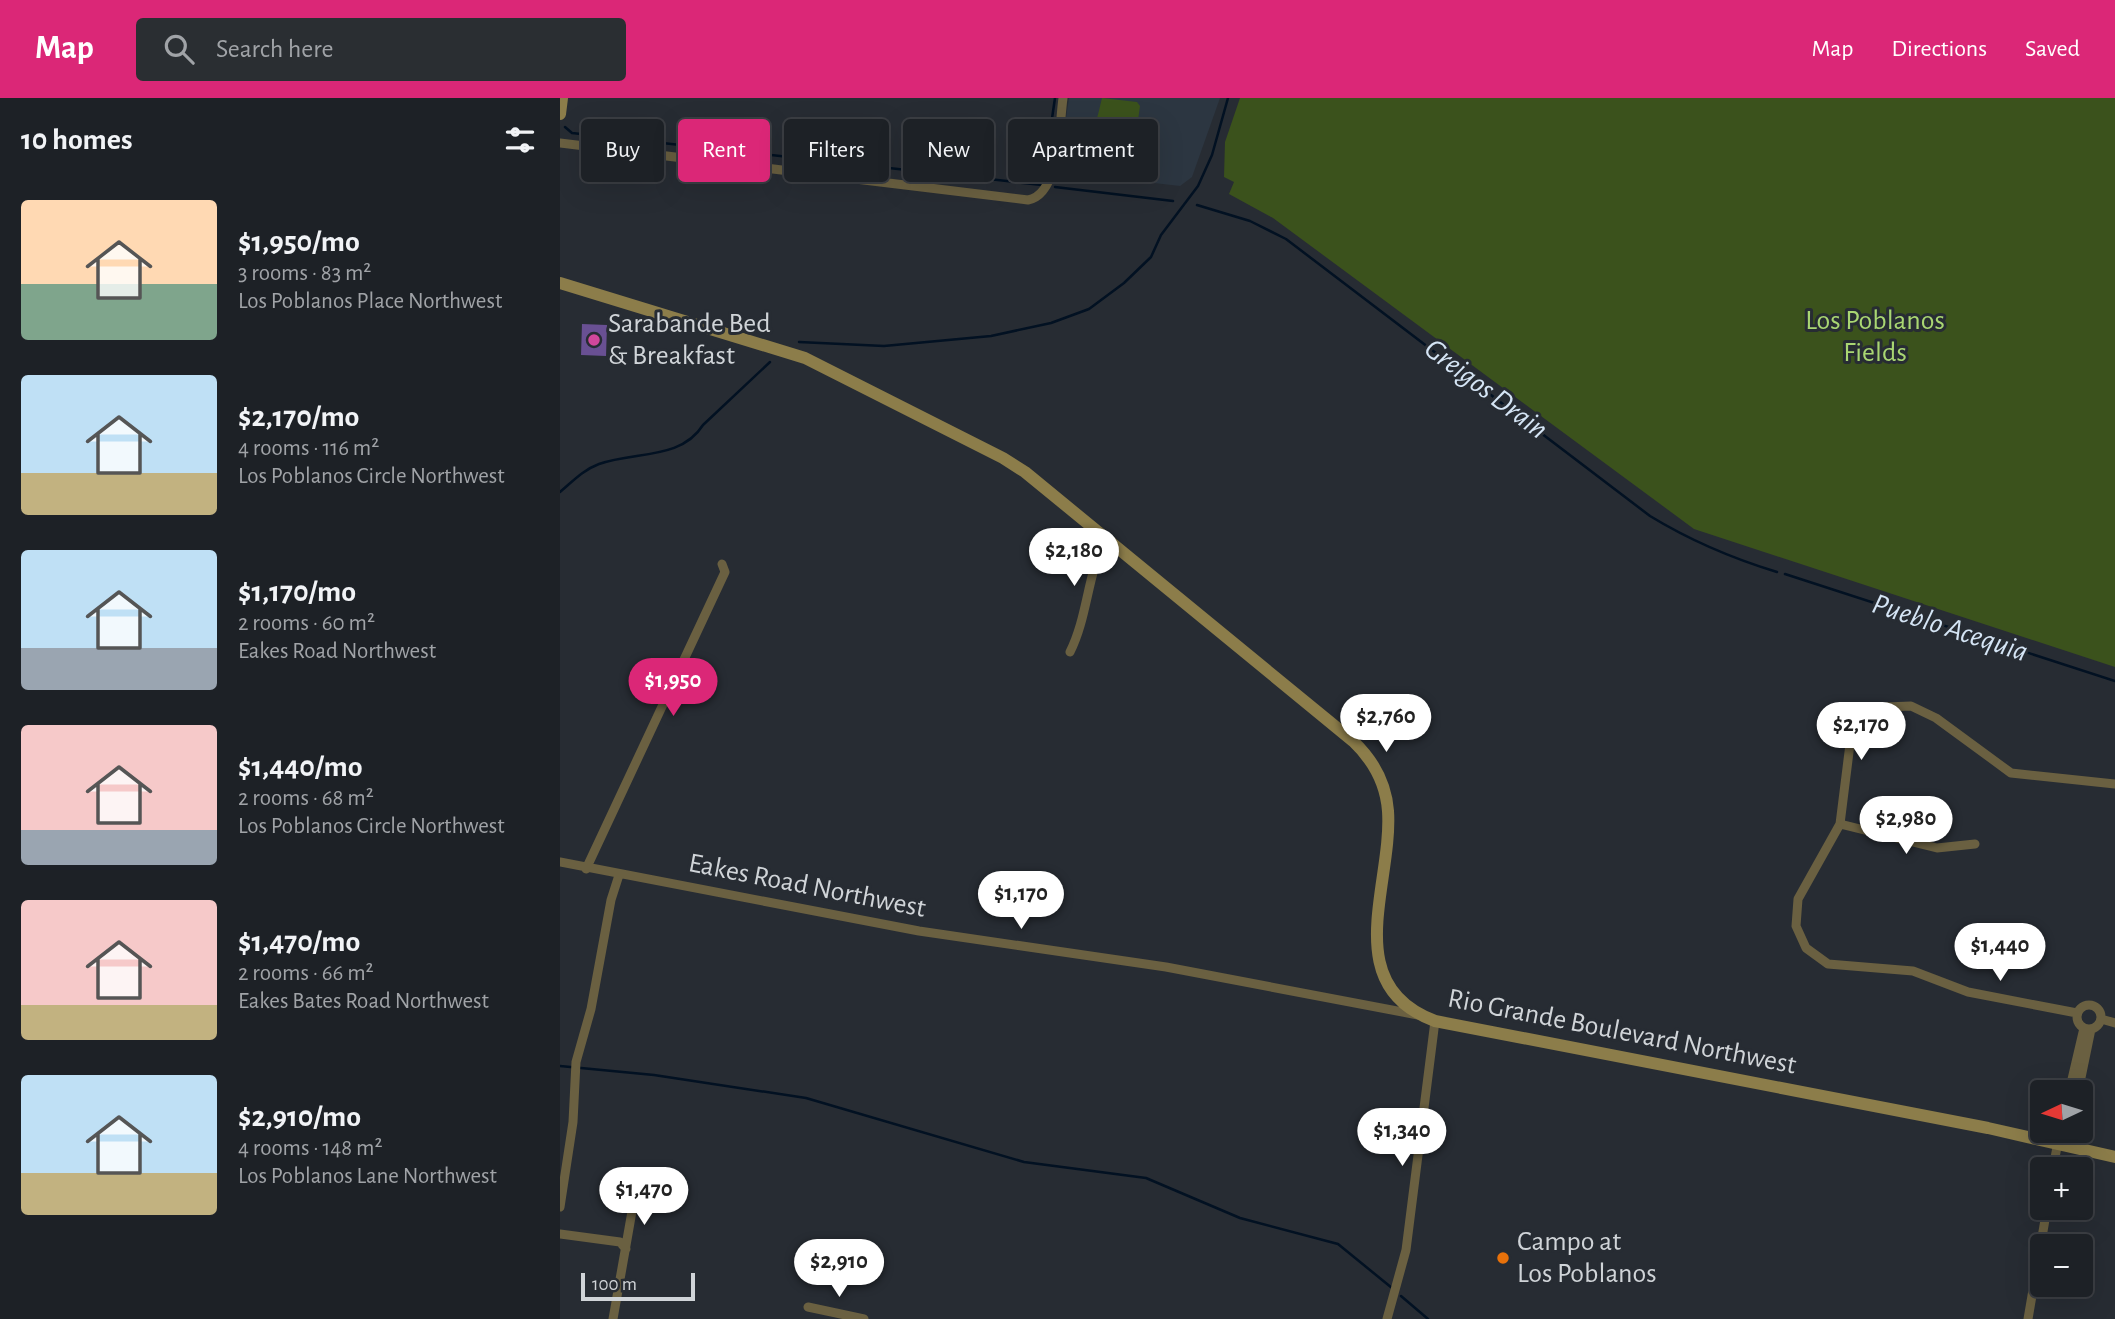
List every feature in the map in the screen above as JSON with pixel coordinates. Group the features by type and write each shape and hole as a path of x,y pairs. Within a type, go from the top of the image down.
{"street":[{"path":"560,114 562,98"},
{"path":"560,143 1028,200 1037,198 1051,181 1063,98"},
{"name":"Rio Grande Boulevard Northwest","path":"560,283 805,358 1003,458 1025,472 1347,736 1376,769 1388,810 1376,929 1377,951 1387,979 1400,999 1418,1015 1435,1021 2115,1157"},
{"path":"1070,652 1078,636 1097,555 1106,538"},
{"path":"586,869 725,572 722,564"},
{"path":"2077,1013 1968,992 1913,971 1828,964 1807,948 1796,926 1798,899 1840,824 1850,736 1864,718 1886,707 1911,706 1936,718 2011,773 2115,784"},
{"path":"1840,824 1937,848 1975,844"},
{"name":"Eakes Road Northwest","path":"560,862 919,931 1166,967 1418,1015"},
{"path":"560,1207 573,1122 576,1062 619,875"},
{"path":"2077,1013 2084,1006 2094,1005 2101,1013 2098,1025 2087,1028"},
{"path":"2077,1013 2078,1021 2087,1028"},
{"path":"2101,1019 2115,1023"},
{"path":"1387,1319 1406,1250 1435,1021"},
{"path":"2072,1080 2087,1028"},
{"path":"2080,1080 2087,1028"},
{"path":"2058,1157 2065,1143"},
{"path":"613,1319 634,1200"},
{"path":"2028,1319 2045,1220"},
{"path":"560,1234 620,1242 626,1249"},
{"path":"808,1307 864,1319"}],"shaded area":[{"path":"1069,98 1220,98 1192,177 1180,186 1145,182 1158,182 1158,119 1066,119"}],"green space":[{"path":"1102,98 1137,102 1140,106 1138,119 1097,119"},
{"name":"Los Poblanos Fields","path":"1240,98 2115,98 2115,667 1694,529 1273,218 1229,194 1234,182 1224,177 1225,142"}],"building":[{"name":"Sarabande Bed & Breakfast","path":"582,324 607,325 606,356 581,355"}],"waterway":[{"path":"1052,119 1055,98"},
{"path":"799,342 884,346 991,336 1051,323 1089,309 1124,283 1151,257 1161,235 1198,186 1212,155 1228,98"},
{"name":"Pueblo Acequia","path":"565,127 572,133 1042,185"},
{"name":"Pueblo Acequia","path":"1055,187 1173,201"},
{"name":"Greigos Drain","path":"1197,205 1250,221 1286,239 1650,516 1712,548 1777,572"},
{"path":"560,492 593,466 656,453 683,444 770,362"},
{"name":"Pueblo Acequia","path":"1785,574 2115,681"},
{"path":"560,1066 654,1075 806,1098 1024,1162 1146,1178 1240,1218 1338,1244 1392,1288"},
{"path":"1401,1296 1428,1319"}],"place":[{"name":"Sarabande Bed & Breakfast","path":"594,340"},
{"name":"Campo at Los Poblanos","path":"1503,1258"}]}
